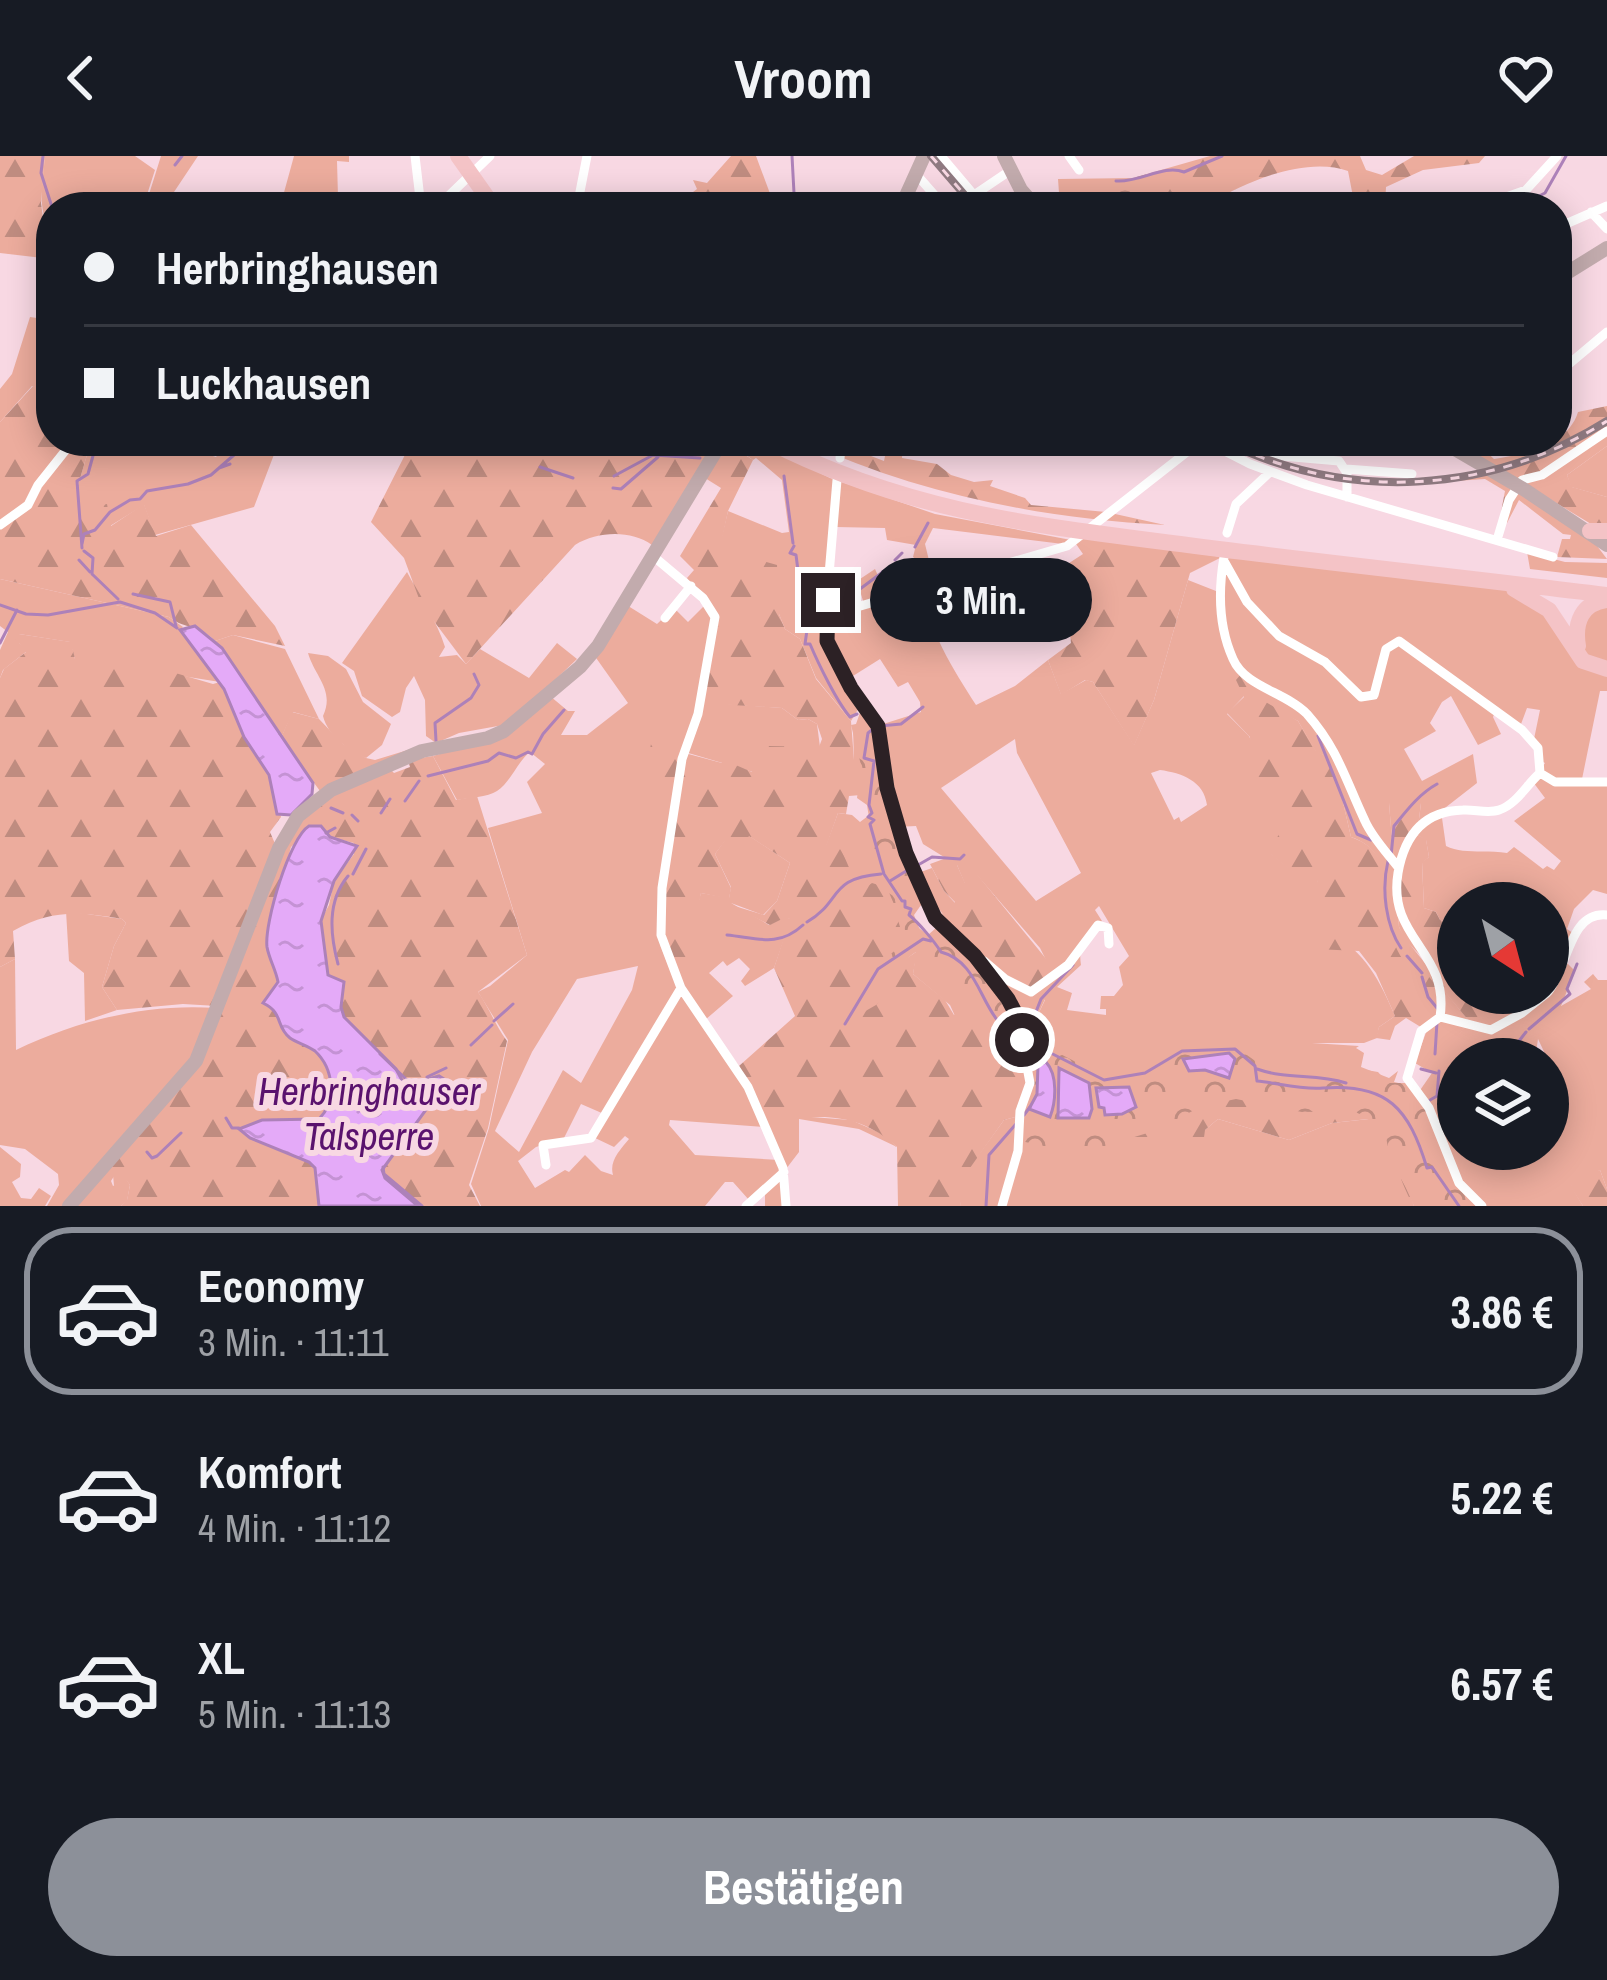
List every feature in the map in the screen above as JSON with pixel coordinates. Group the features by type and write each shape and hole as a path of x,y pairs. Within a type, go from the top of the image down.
{"highway":[{"path":"471,169 492,192"},
{"path":"806,456 986,508 1224,547 1607,594"},
{"path":"815,456 838,469"},
{"path":"1224,547 1607,594"},
{"path":"1484,581 1534,598 1560,623 1579,658 1592,667 1607,667"},
{"path":"1607,594 1583,611 1576,636 1586,658 1607,667"}],"main road":[{"path":"910,192 924,156"},
{"path":"1007,163 1026,192"},
{"path":"1572,269 1607,246"},
{"path":"69,1206 194,1064 277,854 301,813 331,790 416,753 501,733 592,654 713,456"},
{"path":"1467,456 1602,538"}],"street":[{"path":"416,156 420,192"},
{"path":"580,192 587,156"},
{"path":"940,156 971,192"},
{"path":"1069,156 1078,170"},
{"path":"1519,192 1532,185 1557,156"},
{"path":"978,192 1007,163"},
{"path":"451,192 471,169"},
{"path":"918,179 931,192"},
{"path":"1572,221 1607,206"},
{"path":"1592,212 1607,229"},
{"path":"1572,361 1607,332"},
{"path":"1572,455 1607,431"},
{"path":"0,525 28,505 62,456"},
{"path":"840,456 825,634 878,726 887,788 906,853 935,918 977,958 1029,992 1064,968 1101,924 1109,930 1109,944"},
{"path":"826,616 1059,549 1184,456"},
{"path":"1235,456 1347,497 1553,557"},
{"path":"1282,456 1334,459 1347,475 1347,497"},
{"path":"1497,540 1518,485 1570,456"},
{"path":"1270,472 1236,505 1224,547 1221,616 1237,666 1308,716 1352,784 1367,826 1398,867"},
{"path":"1347,475 1412,474"},
{"path":"1224,547 1247,602 1279,636 1324,662 1361,697 1374,695 1387,649 1399,641 1517,728 1538,748 1540,773"},
{"path":"653,556 691,586 715,614 700,706 682,759 660,908 664,948 681,988 742,1074 784,1172 786,1206"},
{"path":"665,618 691,586"},
{"path":"1440,1017 1437,971 1407,933 1401,917 1398,867 1414,829 1436,814 1499,810 1540,773"},
{"path":"1540,773 1555,782 1607,782"},
{"path":"1569,956 1581,921 1594,914 1607,915"},
{"path":"1078,952 1083,966"},
{"path":"977,958 1017,1015 1030,1076 1020,1111 1018,1150 1002,1206"},
{"path":"546,1165 543,1145 591,1138 681,988"},
{"path":"1440,1017 1491,1030 1520,1014"},
{"path":"1440,1017 1421,1031 1407,1078 1429,1108 1464,1191 1482,1206"},
{"path":"746,1206 784,1172"}],"green space":[{"path":"0,156 45,156 42,192 36,192 36,257 0,253"},
{"path":"45,156 135,156 155,170 148,192 42,192"},
{"path":"161,156 198,156 174,192 150,192"},
{"path":"294,156 349,156 349,162 337,161 338,192 284,192"},
{"path":"731,156 756,156 769,192 693,192 697,189 693,180 707,183"},
{"path":"1210,156 1360,156 1366,170 1382,175 1414,156 1485,156 1479,163 1423,170 1386,187 1386,192 1352,192 1348,171 1314,167 1260,179 1231,192 1059,192 1058,179 1133,178"},
{"path":"1145,184 1151,188 1145,192 1076,192 1077,186"},
{"path":"30,317 36,318 36,387 32,386 0,422 0,389 12,374"},
{"path":"36,387 36,456 87,456 77,489 79,510 107,504 111,526 144,504 156,536 191,525 275,626 285,646 233,635 215,641 169,617 0,579 0,422"},
{"path":"1607,406 1607,446 1567,475 1572,487 1607,497 1607,527 1591,524 1480,457 1572,456 1572,424 1578,412"},
{"path":"1607,446 1607,497 1571,487 1567,475"},
{"path":"87,456 273,456 254,507 155,535 144,505 110,526 79,511 77,489"},
{"path":"404,456 709,456 652,545 614,534 575,545 466,664 421,604 404,558 371,522"},
{"path":"717,456 753,460 728,511 720,549 777,565 779,614 785,629 800,639 816,679 851,721 854,760 863,760 861,795 849,796 846,814 838,813 826,847 841,849 854,879 845,891 861,891 872,883 888,888 905,943 901,962 916,952 942,971 937,978 915,963 913,974 945,1000 954,1015 978,998 1021,1050 1027,1078 1019,1116 1004,1120 965,1175 960,1206 898,1206 897,1147 868,1127 819,1117 768,1125 739,1066 795,1016 774,968 790,919 770,925 728,904 764,915 777,901 790,863 749,836 739,849 725,841 715,854 731,888 729,899 701,893 684,984 676,984 660,945 668,831 650,820 658,784 643,782 651,744 724,760 752,772 769,746 819,747 822,739 817,724 798,720 782,708 701,703 717,625 687,578 694,570 680,556 721,488 705,478"},
{"path":"747,456 785,456 830,478 935,514 1071,540 1063,544 933,528 925,544 934,581 923,585 925,601 935,633 976,705 1015,686 1048,660 1061,694 1086,680 1093,682 1134,745 1154,700 1188,580 1221,593 1225,557 1505,589 1535,604 1607,674 1607,691 1600,691 1581,784 1607,783 1607,894 1593,890 1574,909 1569,923 1569,882 1437,882 1437,914 1424,908 1422,862 1429,857 1426,840 1417,835 1421,803 1389,803 1399,927 1437,982 1408,979 1390,936 1381,865 1366,844 1351,837 1326,756 1316,752 1298,721 1244,696 1227,714 1249,736 1288,819 1270,853 1295,873 1317,879 1322,924 1366,963 1395,1016 1379,1027 1377,1038 1364,1043 1312,1043 1359,1046 1356,1048 1364,1053 1361,1067 1389,1078 1398,1071 1394,1082 1408,1085 1416,1096 1432,1073 1415,1063 1437,1002 1437,1014 1463,1014 1469,1021 1457,1038 1437,1038 1437,1153 1411,1122 1115,1088 1030,1065 1022,1031 1030,1031 1045,1000 1037,992 1046,960 976,874 965,884 957,865 923,844 916,826 896,827 915,874 932,868 955,903 945,916 926,895 912,916 923,935 1003,994 955,1016 950,1005 913,974 916,952 900,962 861,891 844,892 825,848 838,813 860,822 872,813 854,760 853,729 889,813 880,725 921,712 920,702 908,682 898,687 880,659 845,681 860,706 851,721 816,678 800,639 785,629 779,614 719,549 728,511 789,532 782,480","holes":["836,527 885,528 887,540 916,545 913,557 920,562 914,572 890,585 875,569 857,581 864,604 829,613","1451,696 1478,745 1501,734 1495,712 1521,724 1527,708 1540,710 1534,739 1545,763 1533,782 1545,798 1514,821 1561,861 1554,870 1543,869 1514,847 1507,853 1446,846 1441,811 1477,783 1473,754 1422,781 1404,749 1436,731 1430,723","1015,739 1017,753 1081,873 1036,901 941,788","1160,770 1197,784 1207,805 1181,822 1179,817 1174,820 1151,773","1099,906 1129,956 1119,967 1123,985 1114,996 1101,996 1100,1009 1106,1009 1106,1015 1067,1010 1072,993 1057,987 1081,965 1084,939 1102,921 1095,910"]},
{"path":"837,456 884,461 885,456 902,456 937,464 951,475 974,482 993,480 990,486 1025,498 1031,505 1106,512 1165,525 1071,516 980,500"},
{"path":"1489,474 1591,538 1607,559 1557,557 1562,539 1571,535 1563,534 1519,500 1507,523 1501,512 1505,491 1485,479 1411,484"},
{"path":"1084,538 1222,557 1190,573 1154,700 1134,746 1093,682 1085,680 1061,695 1048,660 1071,643 1063,567 1083,554 1076,544"},
{"path":"1527,552 1565,562 1607,563 1607,578 1530,569"},
{"path":"407,572 442,637 445,647 439,657 457,655 466,664 480,649 529,678 557,643 577,659 509,724 459,733 436,743 426,736 425,700 414,676 400,712 392,717 362,696 354,671 342,663"},
{"path":"0,579 169,617 183,627 180,630 220,682 75,659 70,642 19,634 19,643 27,651 0,678 0,650 8,632 0,626"},
{"path":"709,601 715,610 701,702 782,708 798,720 817,724 820,747 765,758 753,772 685,752 659,784 668,831 660,945 676,984 701,893 729,898 731,887 715,854 725,840 748,835 790,863 777,901 763,915 731,903 769,925 784,917 791,919 774,968 745,986 741,981 750,969 739,958 727,966 723,961 709,973 733,996 705,1020 739,1066 798,1116 851,1120 885,1135 897,1147 859,1129 799,1119 799,1152 786,1169 765,1127 670,1120 669,1125 695,1155 779,1160 784,1206 765,1206 765,1193 749,1200 733,1182 725,1182 705,1206 481,1206 471,1184 508,1040 478,992 527,955 488,828 542,813 527,782 545,764 530,752 497,791 457,800 433,756 492,739 550,696 568,711 575,711 561,735 587,735 628,703 594,655 625,604 657,624 674,608 688,622","holes":["638,966 632,990 581,1083 563,1070 519,1152 495,1131 532,1052 577,979","581,1104 604,1114 593,1137 614,1147 625,1136 629,1139 614,1160 613,1175 601,1171 585,1155 569,1172 535,1188 518,1161 536,1147 564,1138"]},
{"path":"1607,601 1607,662 1583,651 1586,610"},
{"path":"233,635 285,649 319,719 293,712 281,738 215,641"},
{"path":"14,637 71,642 75,659 124,658 213,684 220,682 244,737 268,772 281,817 270,832 276,846 217,1006 117,1010 102,987 126,923 122,919 66,914 27,924 13,931 15,959 0,967 0,678 26,652"},
{"path":"308,653 328,656 346,669 363,702 391,724 382,745 366,758 329,730 323,716 325,691"},
{"path":"1242,673 1259,686 1259,698 1298,721 1316,751 1326,756 1351,837 1370,847 1380,860 1391,932 1411,969 1408,978 1427,974 1433,982 1427,962 1399,927 1389,803 1400,789 1418,790 1417,835 1426,839 1429,857 1422,863 1424,908 1437,914 1437,1014 1443,1014 1424,1029 1406,1018 1395,1026 1390,1040 1376,1038 1379,1027 1395,1016 1376,973 1359,951 1315,949 1316,926 1322,924 1317,880 1295,874 1269,853 1287,819 1251,791 1250,737 1227,713 1244,697 1236,680"},
{"path":"862,707 873,721 894,817 926,898 914,915 919,928 928,935 944,921 970,946 1004,988 1026,1037 1099,1077 1138,1074 1177,1048 1196,1045 1237,1048 1268,1070 1314,1065 1378,1072 1388,1083 1406,1083 1431,1112 1437,1128 1437,1170 1452,1170 1476,1206 1414,1206 1388,1148 1384,1125 1353,1111 1302,1112 1236,1099 1202,1106 1154,1131 1095,1149 1067,1151 1016,1140 1023,1080 1019,1040 1002,1031 965,986 916,951 888,975 890,989 876,1005 862,1013 851,1010 881,962 898,948 905,930 876,862 867,805 857,798 861,765 851,725 856,724"},
{"path":"292,712 319,719 343,744 366,758 375,760 411,749 320,791 281,738"},
{"path":"433,756 456,800 477,796 527,955 478,992 507,1041 488,1128 469,1185 480,1206 418,1206 383,1176 400,1141 447,1081 439,1076 405,1086 396,1069 344,1017 344,982 328,975 322,918 334,881 354,854 354,843 330,837 322,826 314,825 291,847 268,931 278,982 263,1003 274,1011 288,1035 311,1048 324,1064 330,1083 328,1102 319,1119 262,1120 239,1129 309,1162 315,1168 319,1206 121,1206 130,1185 126,1180 114,1186 112,1163 180,1089 287,837 319,801 390,769 394,773 410,767 408,760"},
{"path":"960,853 965,859 957,865 965,883 976,873 1047,960 1051,974 1038,992 1045,999 1030,1032 1019,1030 936,909 945,915 955,902 930,864"},
{"path":"66,911 126,923 102,987 117,1010 85,1021 84,973 69,961"},
{"path":"1569,930 1576,935 1569,957"},
{"path":"15,959 16,1050 114,1016 165,1008 217,1008 199,1053 66,1206 47,1206 59,1185 58,1174 25,1149 0,1145 0,967"},
{"path":"1593,974 1607,980 1607,1189 1600,1170 1571,1186 1583,1206 1481,1206 1451,1170 1569,1170 1569,1038 1462,1038 1478,1030 1490,1014 1569,1014 1569,1001 1591,989 1584,982"},
{"path":"1463,1014 1520,1016 1478,1031 1482,1038 1456,1038 1469,1021"},
{"path":"1240,1052 1261,1062 1254,1077 1374,1092 1414,1206 1383,1138 1368,1119 1332,1123 1289,1140 1218,1119 1205,1130 1203,1145 1165,1135 1154,1148 1145,1145 1138,1160 1114,1142"},
{"path":"1019,1116 1053,1132 1145,1145 1164,1135 1205,1130 1218,1119 1289,1140 1332,1123 1369,1119 1383,1132 1414,1206 960,1206 964,1175 1004,1120"},
{"path":"0,1147 21,1164 20,1177 12,1182 21,1198 31,1199 39,1188 51,1196 45,1206 0,1206"},
{"path":"112,1163 113,1186 126,1179 130,1185 127,1201 121,1206 71,1206"},
{"path":"1584,1165 1590,1173 1600,1170 1607,1206 1583,1206 1570,1186 1579,1180 1574,1171"}],"water":[{"path":"195,626 222,648 313,783 312,794 291,815 277,814 269,775 244,737 224,689 180,630"},
{"name":"Herbringhauser Talsperre","path":"309,826 321,826 330,837 357,846 334,881 321,921 328,975 344,982 344,1017 396,1069 405,1086 439,1076 447,1081 382,1170 418,1206 319,1206 315,1168 309,1162 239,1129 262,1120 319,1119 329,1103 331,1085 321,1058 290,1038 274,1011 263,1003 278,982 267,947 274,901 294,846"},
{"path":"1229,1053 1235,1059 1229,1078 1205,1070 1189,1071 1183,1059"},
{"path":"1046,1062 1055,1089 1050,1117 1029,1109 1037,1094 1038,1065"},
{"path":"1059,1068 1089,1083 1089,1118 1058,1118"},
{"path":"1129,1087 1136,1107 1105,1115 1096,1088"}],"waterway":[{"path":"43,156 41,173 47,192"},
{"path":"175,165 182,156"},
{"path":"792,156 794,192"},
{"path":"1116,181 1168,170 1184,172 1222,156"},
{"path":"1546,192 1566,156"},
{"path":"82,548 77,481 88,474 93,456"},
{"path":"82,544 84,534 130,500 211,475 233,456"},
{"path":"614,476 651,456"},
{"path":"669,456 700,458"},
{"path":"613,488 621,489 658,457"},
{"path":"219,468 230,464"},
{"path":"540,467 573,478"},
{"path":"784,476 793,543"},
{"path":"915,547 928,523"},
{"path":"794,546 790,553 796,555 799,578 811,602 804,614 808,623 805,644 810,644 850,717 857,714"},
{"path":"84,551 93,558 92,574 118,599"},
{"path":"895,560 902,553"},
{"path":"79,560 90,572"},
{"path":"860,589 884,571"},
{"path":"133,594 170,602 176,626"},
{"path":"0,605 48,615 120,602 155,613 177,628"},
{"path":"0,643 17,610"},
{"path":"436,741 435,723 471,698 479,685 474,674"},
{"path":"880,726 901,724 923,707"},
{"path":"428,776 488,761 499,753 516,758 532,754 564,710"},
{"path":"873,729 864,758 874,761 868,817 874,820 870,824 884,874 911,909 909,915 941,952 965,967 995,1016 1016,1036"},
{"path":"1318,736 1357,834 1371,840"},
{"path":"405,801 419,781"},
{"path":"1391,856 1394,826 1437,784"},
{"path":"381,813 390,799"},
{"path":"331,808 343,813"},
{"path":"352,815 358,821"},
{"path":"326,833 335,828"},
{"path":"353,874 366,849"},
{"path":"918,865 932,857 960,859 964,855"},
{"path":"1388,861 1386,907 1401,948"},
{"path":"890,881 911,868"},
{"path":"807,922 852,880 881,874"},
{"path":"338,964 332,918 336,896 348,876"},
{"path":"727,935 776,939 803,925"},
{"path":"845,1024 878,969 923,939 931,941"},
{"path":"1407,956 1422,973"},
{"path":"1529,1029 1570,994 1567,989 1577,964"},
{"path":"1073,965 1041,999 1025,1040 1104,1080 1145,1073 1182,1051 1235,1049 1255,1066 1257,1081 1364,1090 1380,1096 1403,1115 1427,1168 1432,1167 1459,1206"},
{"path":"1422,977 1437,1008"},
{"path":"494,1021 513,1004"},
{"path":"1435,1054 1437,1022"},
{"path":"471,1045 492,1025"},
{"path":"1521,1038 1526,1032"},
{"path":"380,1054 409,1082 422,1080"},
{"path":"427,1077 446,1068"},
{"path":"1257,1069 1346,1083"},
{"path":"1421,1069 1436,1073"},
{"path":"1430,1100 1437,1096"},
{"path":"1024,1115 1030,1107"},
{"path":"226,1118 232,1128 239,1128"},
{"path":"986,1206 989,1155 1016,1124"},
{"path":"147,1152 152,1158 157,1156 181,1133"},
{"path":"383,1167 384,1174 422,1206"}],"railway":[{"path":"931,156 962,192"},
{"path":"1572,440 1607,421"},
{"path":"1259,456 1319,474 1418,482 1467,476 1536,456"}],"route":[{"path":"828,600 827,641 851,688 878,726 899,838 935,918 975,956 1008,999 1022,1040"}]}
